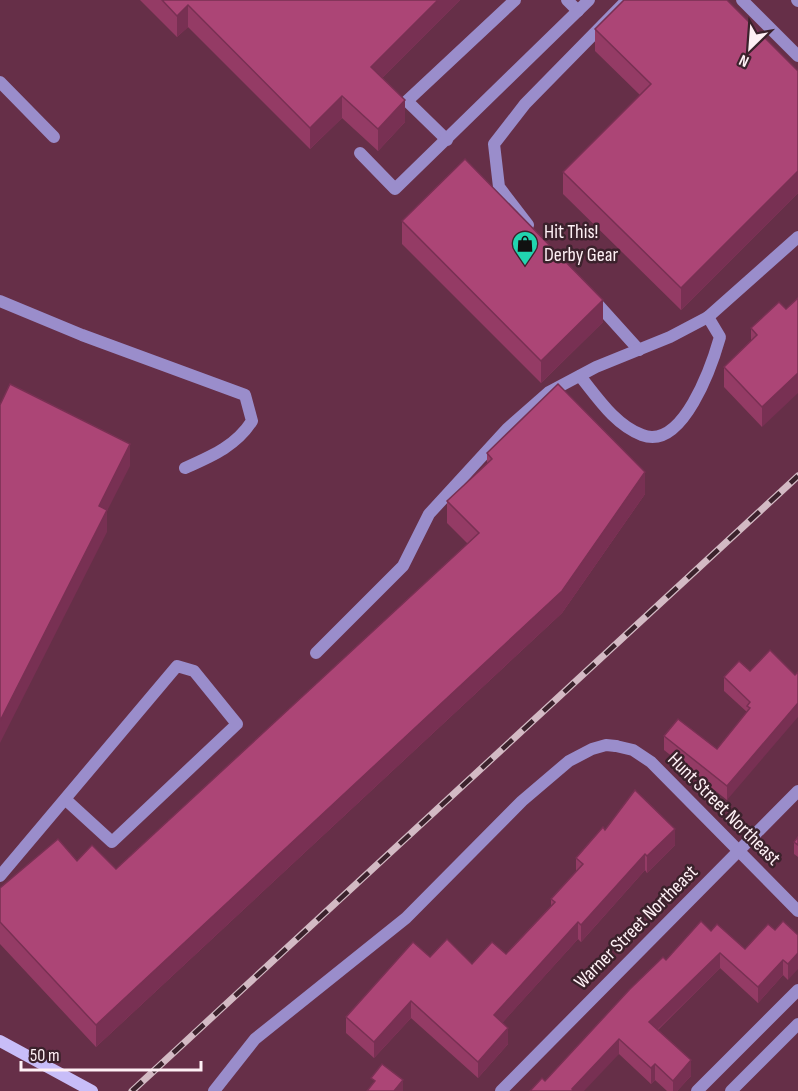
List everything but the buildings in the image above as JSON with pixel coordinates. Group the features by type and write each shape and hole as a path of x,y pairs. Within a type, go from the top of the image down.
{"main road":[{"path":"0,1041 92,1091"}],"street":[{"path":"447,140 407,101 515,0"},
{"path":"567,0 578,10"},
{"path":"360,153 395,189 589,0"},
{"path":"535,232 499,187 494,144 525,104 627,0"},
{"path":"742,0 798,56"},
{"path":"0,81 54,136"},
{"path":"316,653 403,566 429,514 507,429 549,392 708,317 798,237"},
{"path":"587,291 639,351"},
{"path":"0,301 82,335 245,394 252,421 242,437 220,453 185,468"},
{"path":"580,376 606,410 629,428 650,437 669,434 688,412 720,337 708,317"},
{"path":"0,876 177,666 194,671 237,724 112,842 65,799"},
{"name":"Hunt Street Northeast","path":"214,1091 255,1040 406,918 522,801 569,761 592,749 606,745 616,746 633,750 651,762 798,911"},
{"name":"Warner Street Northeast","path":"501,1091 798,791"},
{"path":"697,1091 798,990"},
{"path":"731,1091 798,1024"}],"railway":[{"path":"132,1091 798,476"}],"place":[{"name":"Hit This! Derby Gear","path":"525,267"}]}
